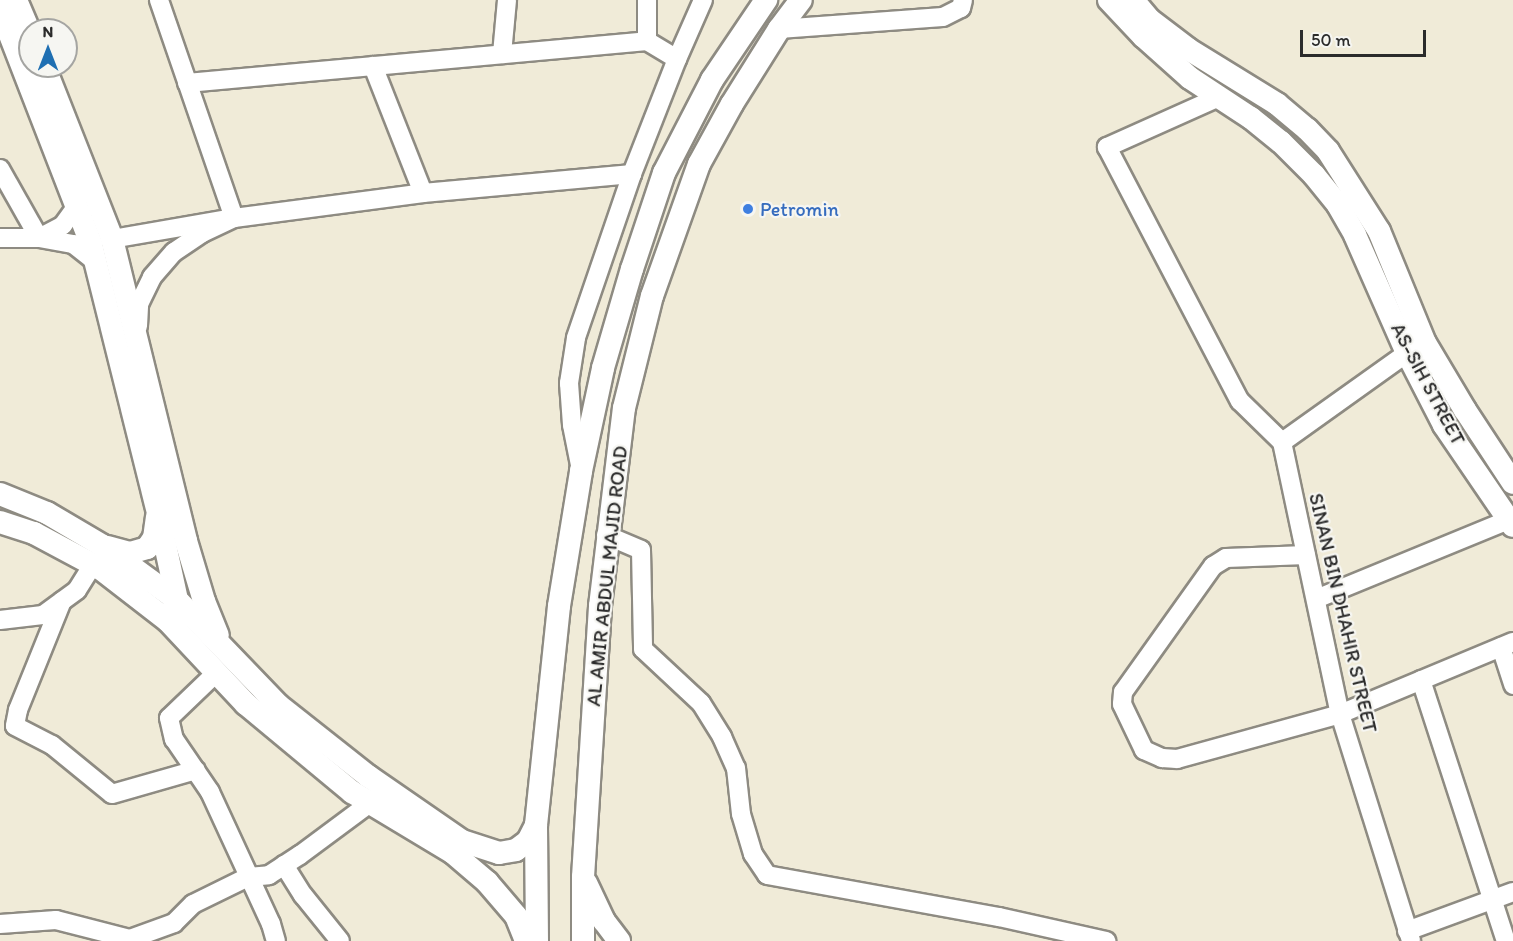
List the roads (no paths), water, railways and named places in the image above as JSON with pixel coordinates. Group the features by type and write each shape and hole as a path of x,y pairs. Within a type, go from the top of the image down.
{"main road":[{"path":"16,0 24,18"},
{"name":"AL AMIR ABDUL MAJID ROAD","path":"537,941 536,825 559,606 581,471 603,368 632,269 664,173 712,80 766,0"},
{"name":"AL AMIR ABDUL MAJID ROAD","path":"583,941 583,877 606,535 624,408 652,296 699,164 732,104 779,29 801,0"},
{"name":"AS-SIH STREET","path":"1108,0 1143,36 1190,78 1281,142 1314,175 1338,205 1355,235 1407,353 1444,425 1511,523"},
{"name":"AS-SIH STREET","path":"1132,0 1150,20 1188,49 1276,104 1307,129 1328,151 1379,231 1425,343 1513,483"},
{"path":"0,9 77,206 96,262 158,512 177,600 168,621"},
{"path":"49,78 112,239 186,541 204,601 224,647"},
{"path":"0,494 46,513 98,555 168,621 246,704 352,792 453,853 487,882 516,916 526,941"},
{"path":"98,555 130,553 147,548 154,538 158,512"},
{"path":"0,522 98,555 177,600 278,705 368,776 462,841 499,853 516,850 528,841 536,825"},
{"path":"583,877 604,921 620,941"}],"street":[{"path":"159,0 234,218"},
{"path":"502,54 507,0"},
{"path":"647,0 647,41"},
{"path":"581,471 572,425 569,383 576,338 632,174 677,59 704,0"},
{"path":"779,29 943,16 961,9 963,0"},
{"path":"187,83 647,41 677,59"},
{"path":"373,66 423,193"},
{"path":"1220,97 1107,147 1240,401 1282,442 1407,353"},
{"path":"0,169 39,238"},
{"path":"112,239 234,218 423,193 632,174"},
{"path":"39,238 63,225 77,206"},
{"path":"137,340 138,304 152,276 174,252 202,232 234,218"},
{"path":"0,238 39,238 73,244 96,262"},
{"name":"SINAN BIN DHAHIR STREET","path":"1282,442 1340,714 1409,936"},
{"path":"1316,599 1511,523"},
{"path":"606,535 640,549 643,650 701,703 722,737 736,768 741,814 753,854 767,875 999,917 1106,941"},
{"path":"0,620 43,615 77,590 98,555"},
{"path":"1306,555 1226,558 1213,566 1123,692 1122,704 1144,750 1162,758 1178,759 1340,714 1507,644 1513,685"},
{"path":"62,601 18,710 15,726 52,745 112,794 196,771"},
{"path":"216,673 169,718 174,739 210,792 276,941"},
{"path":"1421,680 1506,941"},
{"path":"0,924 56,920 130,939 150,936 174,923 192,903 248,877 269,875 370,803"},
{"path":"284,865 303,895 340,941"},
{"path":"1409,936 1513,892"}],"place":[{"name":"Petromin","path":"748,209"}]}
